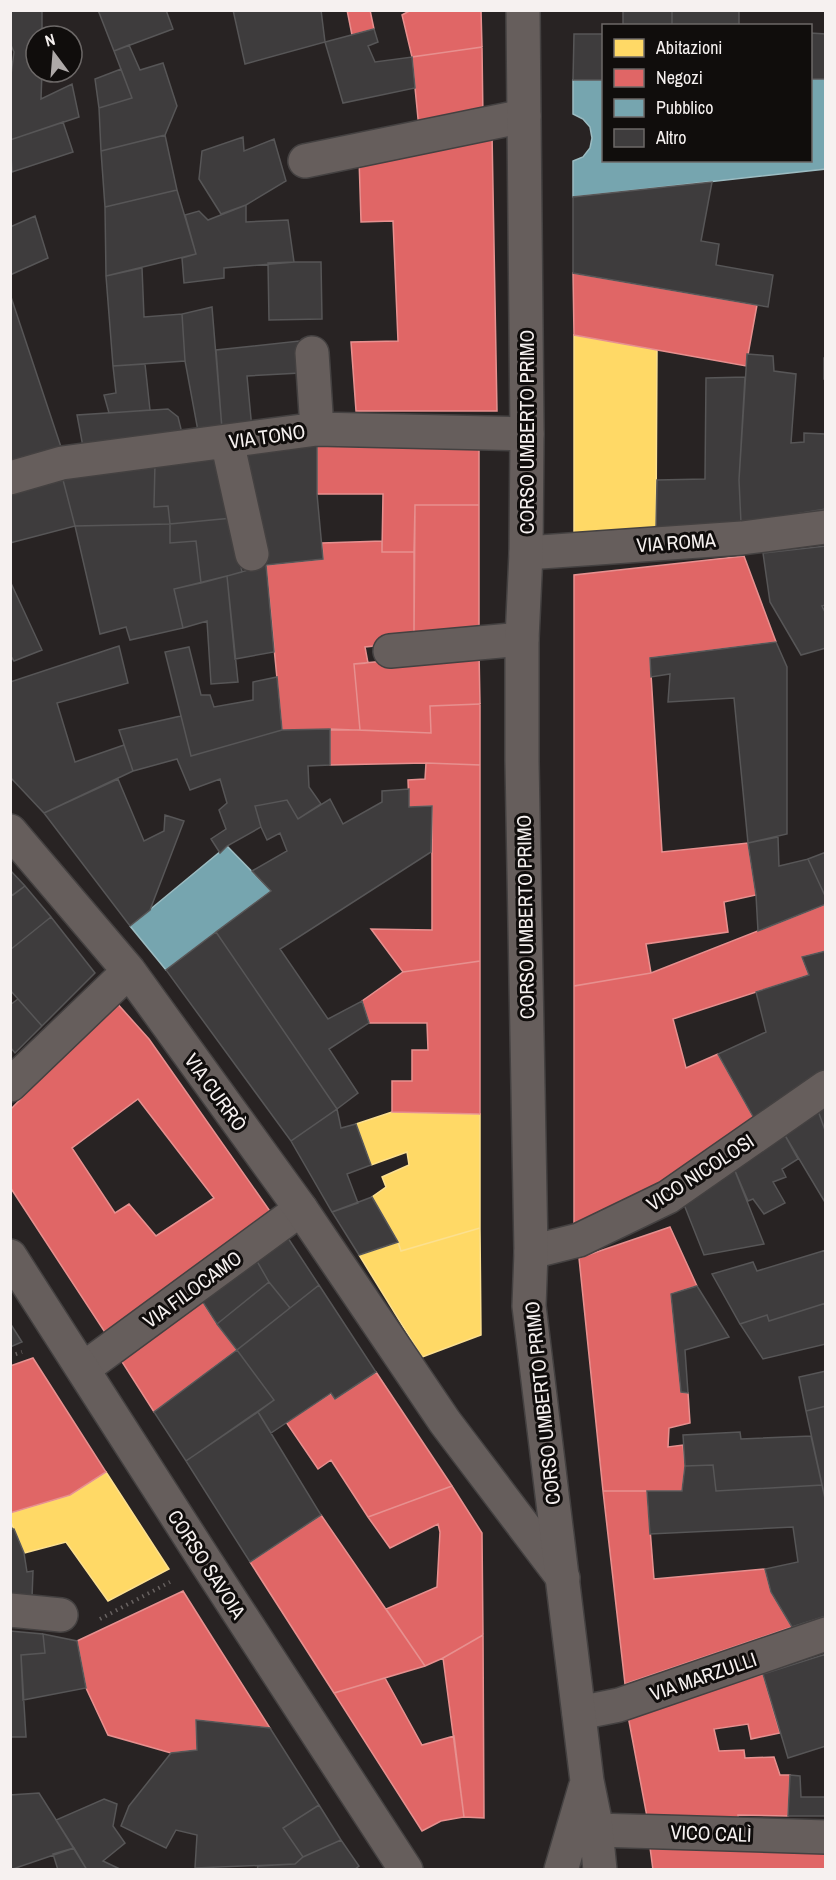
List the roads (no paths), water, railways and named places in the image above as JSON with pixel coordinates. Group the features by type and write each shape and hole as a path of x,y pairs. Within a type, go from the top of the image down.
{"street":[{"name":"CORSO UMBERTO PRIMO","path":"523,10 527,434 526,553 522,639 531,1252 529,1306 587,1781 600,1869"},
{"path":"305,161 524,116"},
{"path":"312,353 317,429"},
{"name":"VIA TONO","path":"10,478 62,464 317,429 527,434"},
{"path":"227,441 252,554"},
{"name":"VIA ROMA","path":"526,553 742,537 825,527"},
{"path":"390,651 522,639"},
{"name":"VIA CURRÒ","path":"10,831 129,971 301,1209 445,1422 562,1578"},
{"path":"10,1085 129,971"},
{"name":"VICO NICOLOSI","path":"531,1252 579,1240 668,1197 825,1087"},
{"name":"VIA FILOCAMO","path":"83,1369 301,1209"},
{"name":"CORSO SAVOIA","path":"10,1256 406,1869"},
{"path":"10,1610 61,1615"},
{"name":"VIA MARZULLI","path":"579,1713 619,1705 825,1634"},
{"path":"561,1869 587,1781"},
{"name":"VICO CALÌ","path":"595,1825 825,1837"}]}
